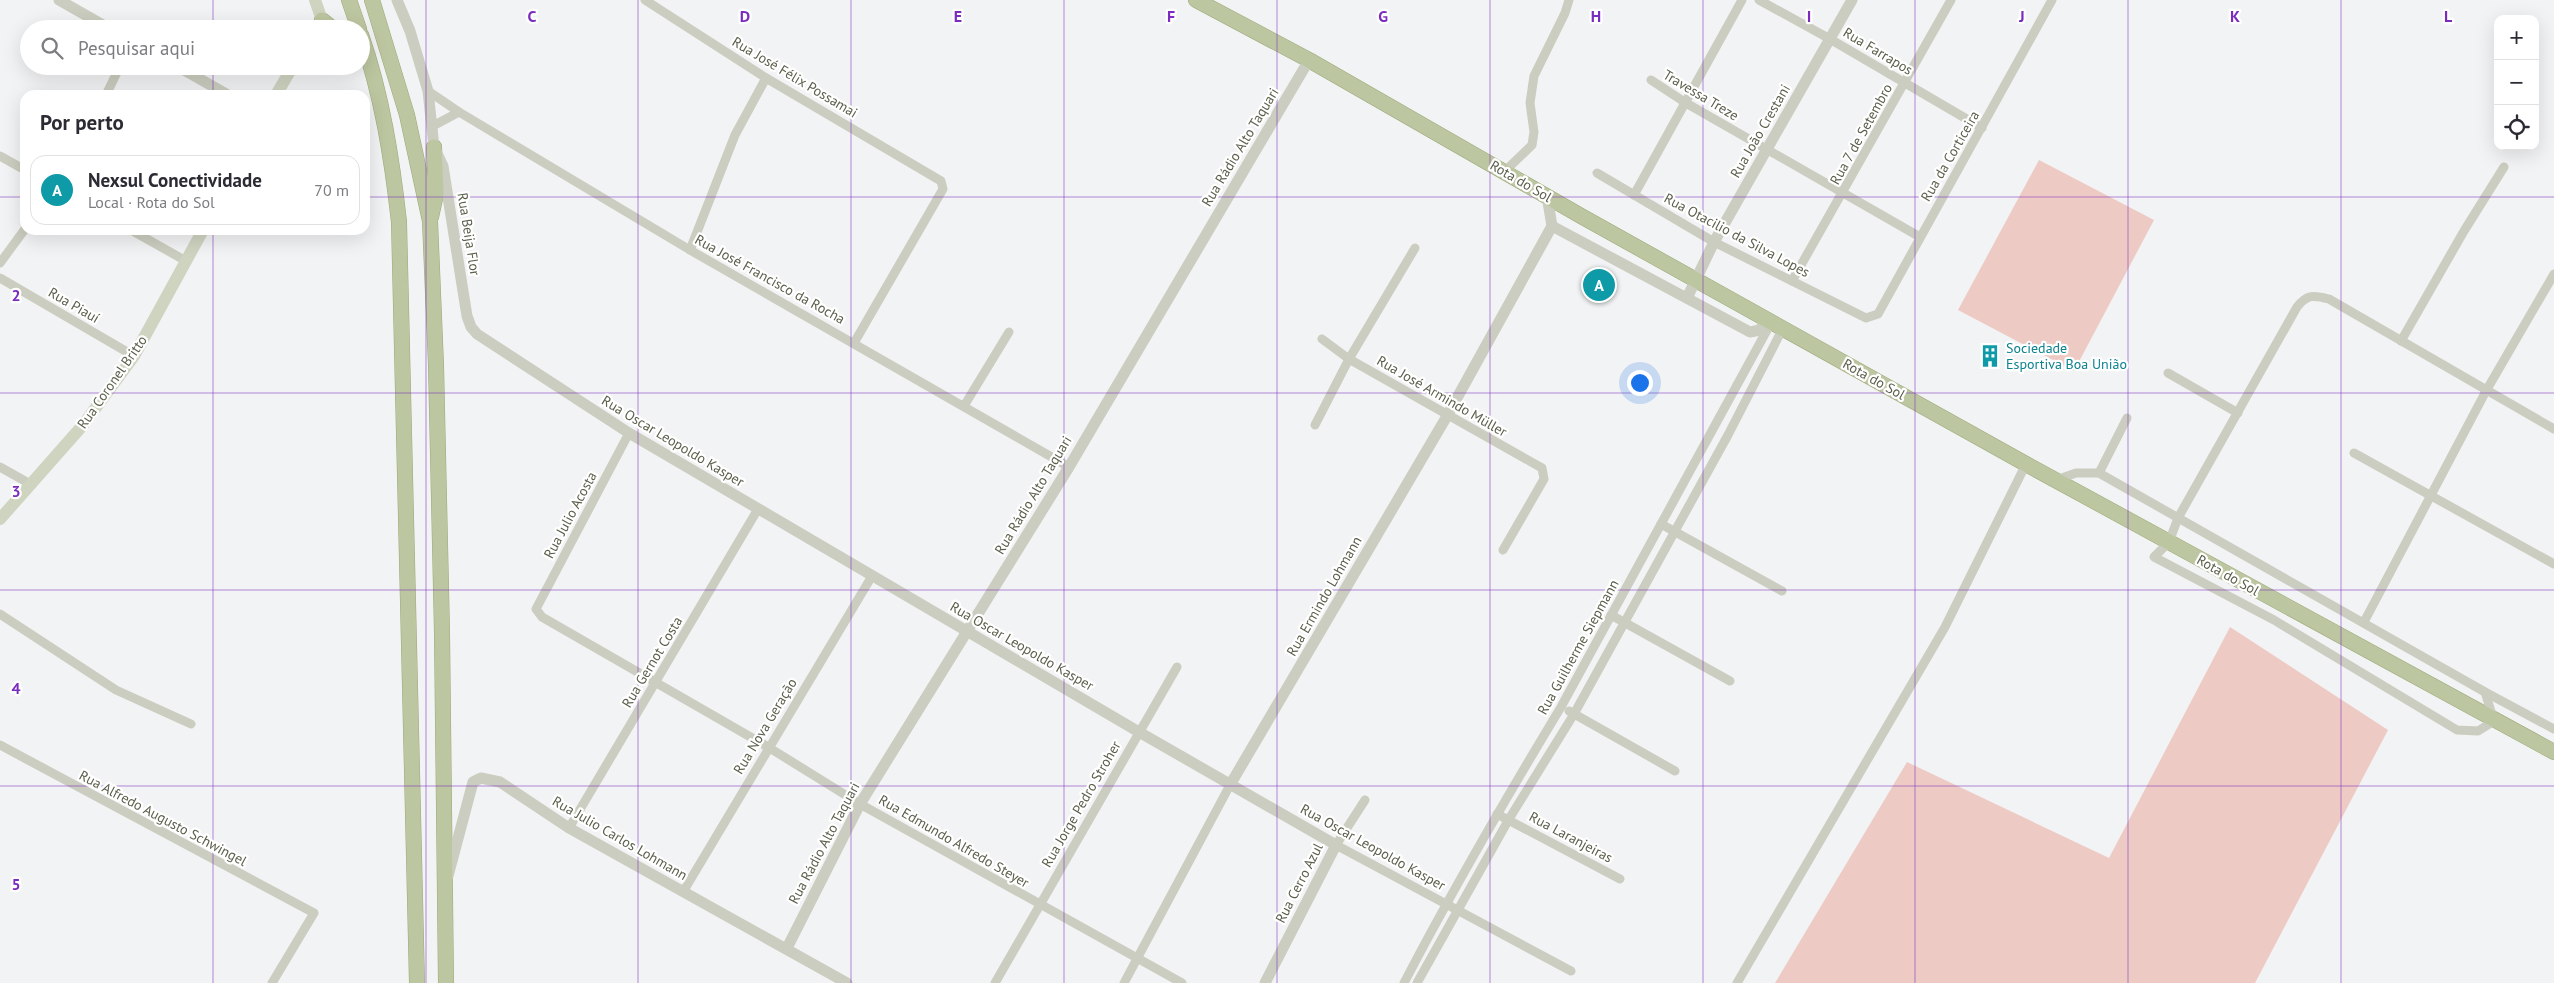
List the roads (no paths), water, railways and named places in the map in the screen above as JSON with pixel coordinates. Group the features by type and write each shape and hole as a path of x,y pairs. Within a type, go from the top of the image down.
{"highway":[{"path":"350,0 356,20"},
{"path":"372,0 407,115 430,221 436,395 446,983"},
{"name":"Rota do Sol","path":"1196,0 1309,60 2026,464 2494,721 2554,752"},
{"path":"370,61 393,173 402,274 417,983"},
{"path":"430,221 436,194 434,147"}],"main road":[{"path":"315,0 322,20"},
{"path":"279,90 288,75"},
{"name":"Rua Coronel Britto","path":"0,519 83,425 134,356 200,235"}],"street":[{"path":"59,0 94,20"},
{"name":"Rua Beija Flor","path":"398,0 410,31 428,91 434,147 443,166 467,316 471,327"},
{"name":"Rua José Félix Possamai","path":"645,0 766,78 933,174 941,181 942,189 854,343"},
{"path":"1505,171 1532,145 1534,132 1530,103 1534,76 1565,13 1569,0"},
{"path":"1634,195 1742,0"},
{"name":"Rua Farrapos","path":"1759,0 1830,38 1982,128"},
{"name":"Rua João Crestani","path":"1687,298 1714,242 1852,0"},
{"name":"Rua 7 de Setembro","path":"1792,281 1952,0"},
{"name":"Rua da Corticeira","path":"1866,318 1878,314 2052,0"},
{"name":"Rua Rádio Alto Taquari","path":"787,948 860,804 1069,467 1309,60"},
{"path":"108,90 116,75"},
{"path":"193,75 219,90"},
{"path":"690,250 734,135 766,78"},
{"name":"Travessa Treze","path":"1651,80 1686,103 1920,236"},
{"name":"Rua José Francisco da Rocha","path":"428,91 459,112 690,250 1069,467"},
{"path":"431,127 459,112"},
{"path":"0,156 20,167"},
{"path":"2401,340 2464,231 2504,167"},
{"name":"Rua Otacilio da Silva Lopes","path":"1597,173 1714,242 1866,318"},
{"path":"1548,196 1552,226 1750,332 1760,334 1776,343"},
{"name":"Rua Ermindo Lohmann","path":"1124,983 1230,785 1447,416 1552,226"},
{"path":"0,263 21,235"},
{"path":"140,235 186,261"},
{"path":"1315,425 1349,359 1415,248"},
{"path":"2364,622 2486,391 2554,274"},
{"name":"Rua Piauí","path":"0,278 134,356"},
{"path":"2486,692 2494,721 2478,731 2457,730 2274,620 2154,557 2169,542 2178,518 2304,298 2314,295 2329,299 2554,429"},
{"path":"1760,334 1760,330 1774,322"},
{"name":"Rua Guilherme Siepmann","path":"1417,983 1509,819 1574,714 1673,531 1695,495 1776,343 1774,322"},
{"name":"Rua Oscar Leopoldo Kasper","path":"471,327 485,340 628,433 872,576 1336,845 1571,971"},
{"path":"964,406 1009,332"},
{"name":"Rua Guilherme Siepmann","path":"1404,983 1445,904 1527,761 1561,708 1661,524 1760,334"},
{"name":"Rua José Armindo Müller","path":"1322,339 1349,359 1542,468 1544,479 1504,550"},
{"path":"2168,373 2238,413"},
{"path":"2099,473 2127,418"},
{"name":"Rua Julio Acosta","path":"536,609 628,433"},
{"path":"2354,453 2554,564"},
{"path":"1737,983 1945,627 2026,464"},
{"path":"0,467 32,485"},
{"path":"2056,480 2076,473 2099,473 2554,729"},
{"name":"Rua Gernot Costa","path":"569,828 758,509"},
{"path":"1661,524 1782,591"},
{"name":"Rua Nova Geração","path":"683,892 872,576"},
{"name":"Rua Edmundo Alfredo Steyer","path":"536,609 542,617 768,747 860,804 1038,905 1139,957 1182,983"},
{"path":"0,614 116,690 191,724"},
{"path":"1611,615 1730,681"},
{"name":"Rua Jorge Pedro Stroher","path":"996,983 1038,905 1177,667"},
{"path":"1561,708 1676,771"},
{"name":"Rua Alfredo Augusto Schwingel","path":"0,745 314,913 272,983"},
{"path":"1527,761 1541,769"},
{"name":"Rua Julio Carlos Lohmann","path":"445,885 459,838 468,792 473,782 481,778 500,782 569,828 847,983"},
{"name":"Rua Cerro Azul","path":"1265,983 1336,845 1365,800"},
{"name":"Rua Laranjeiras","path":"1497,814 1620,879"}],"place":[{"name":"Nexsul Conectividade","path":"1599,285"},
{"name":"Sociedade Esportiva Boa União","path":"1990,356"}]}
